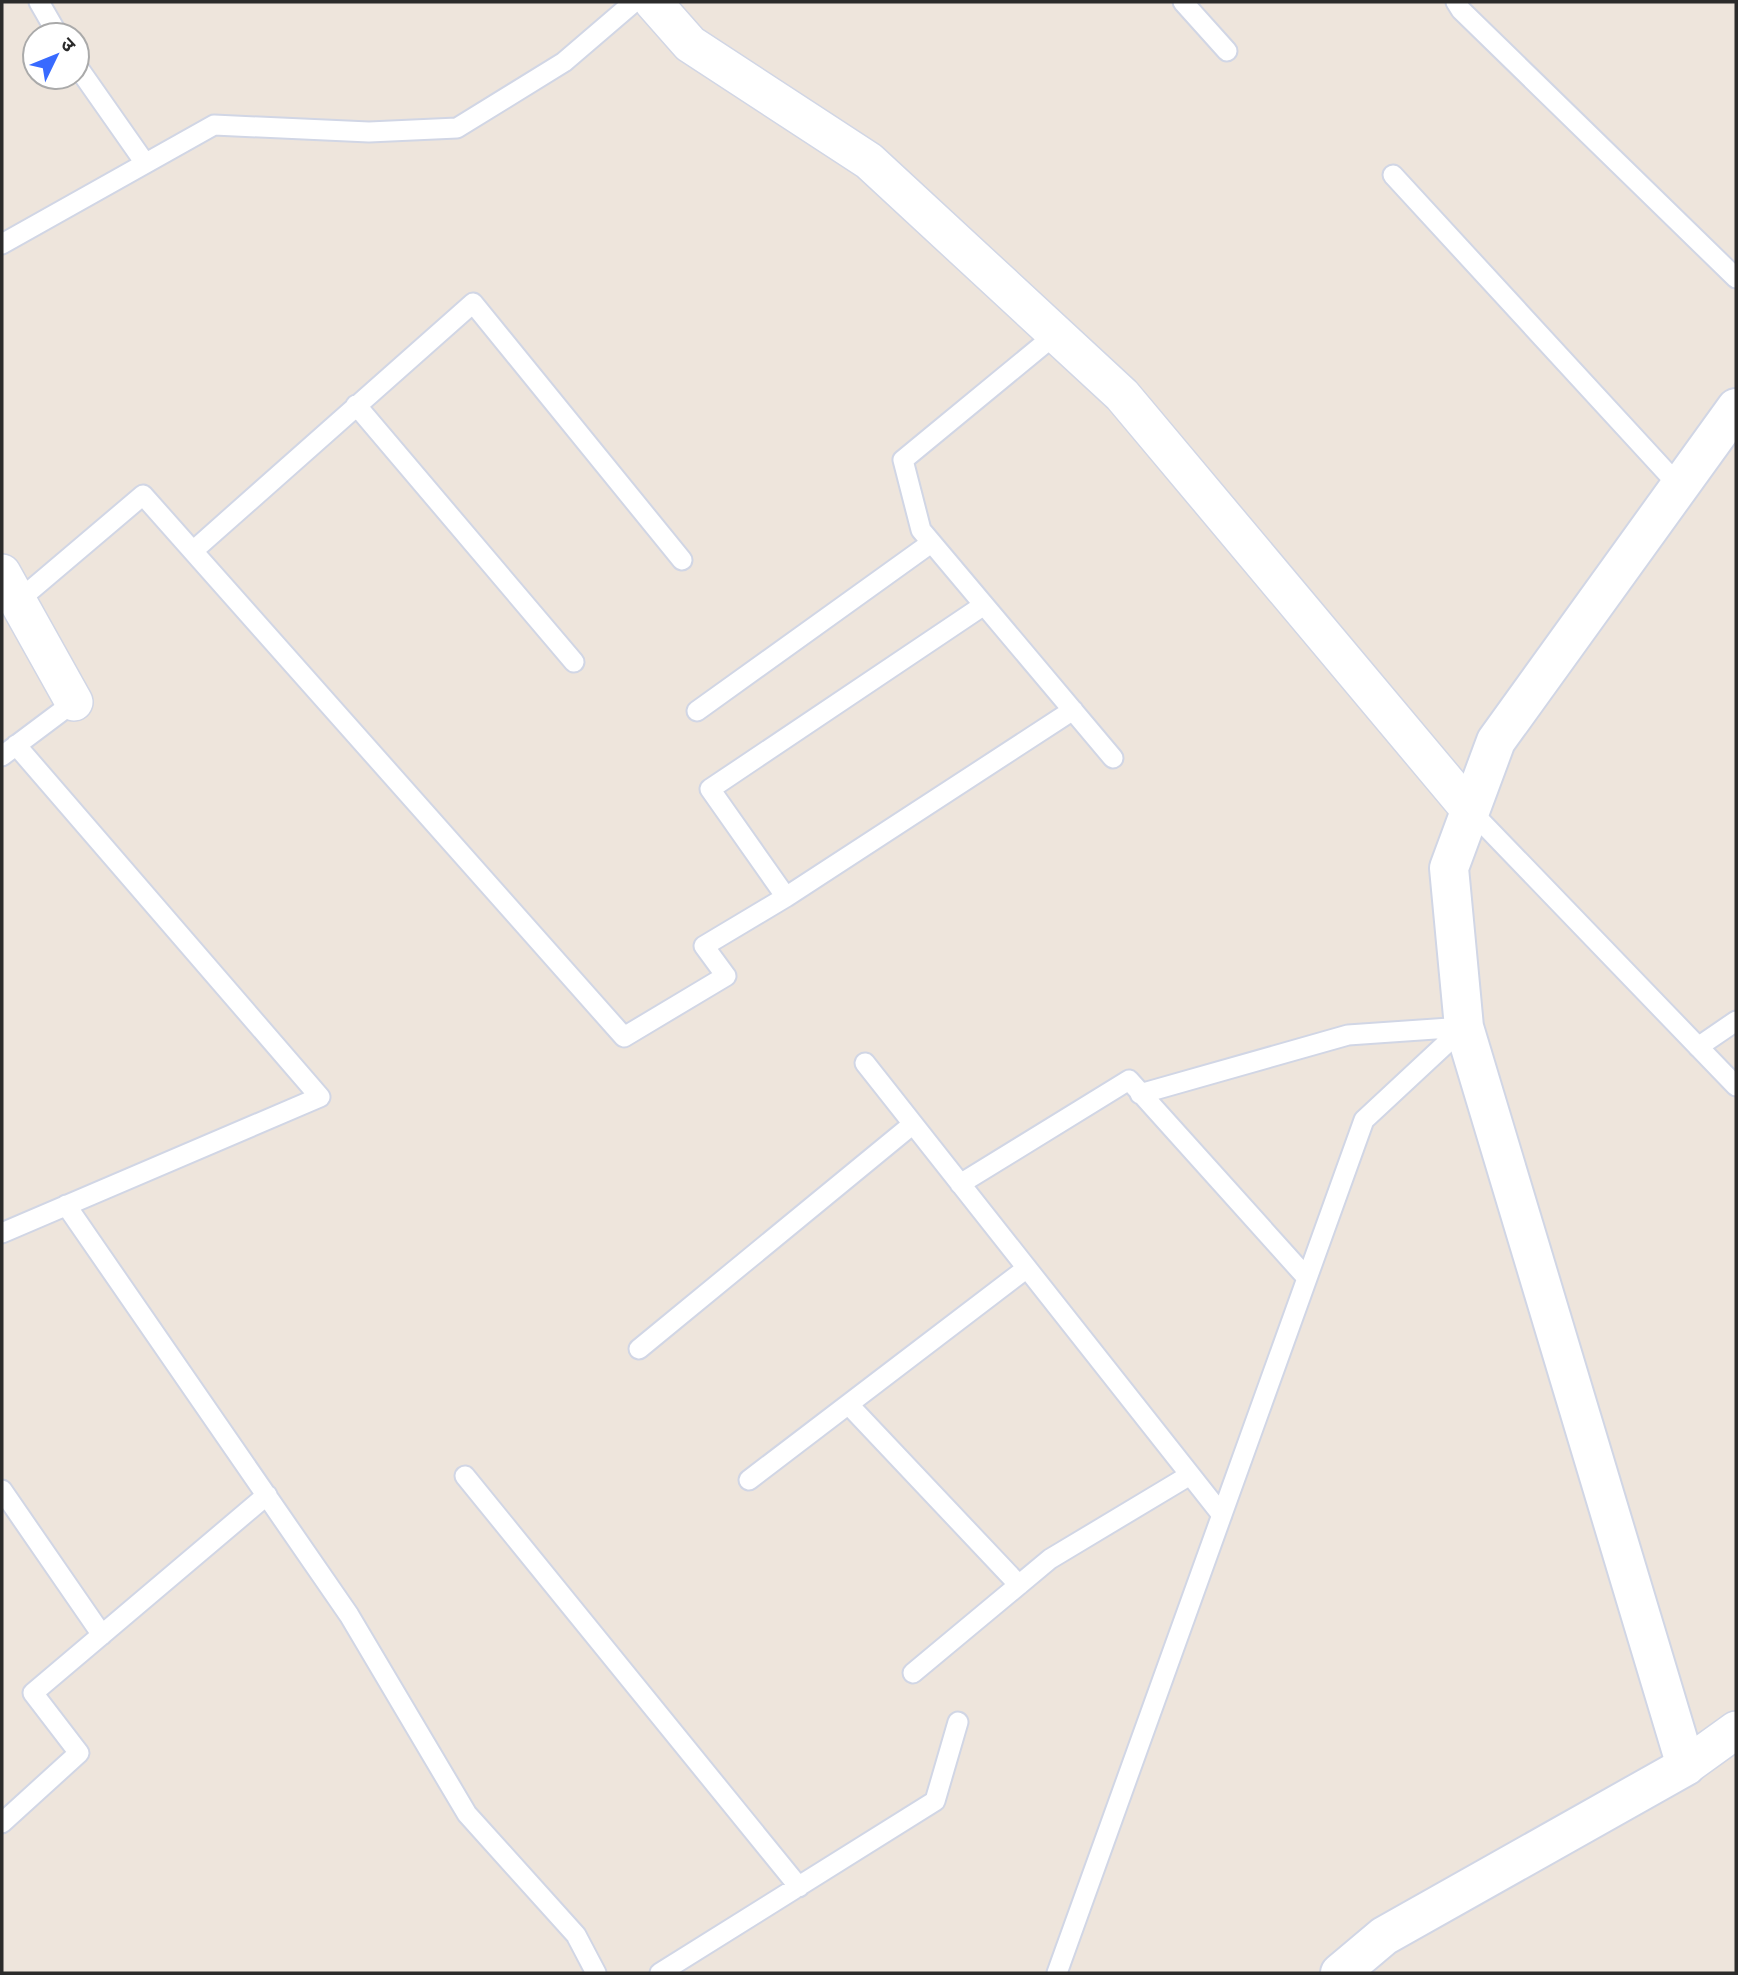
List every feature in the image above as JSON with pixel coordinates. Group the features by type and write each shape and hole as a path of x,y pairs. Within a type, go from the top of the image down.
{"street":[{"path":"653,2 691,44 869,161 1122,395 1471,810"},
{"path":"1686,1766 1464,1027 1449,868 1496,741 1736,408"},
{"path":"10,587 74,702"},
{"path":"1340,1973 1384,1936 1686,1766 1736,1730"}],"lane":[{"path":"39,2 50,21"},
{"path":"2,244 214,125 369,132 457,128 564,62 634,2"},
{"path":"1183,2 1227,51"},
{"path":"1456,2 1461,10 1736,278"},
{"path":"91,86 145,163"},
{"path":"1393,174 1679,487"},
{"path":"193,551 473,303 682,560"},
{"path":"1056,334 903,460 921,530 1113,758"},
{"path":"356,405 574,662"},
{"path":"10,587 143,495 624,1037 726,976 704,946 786,897 1073,710"},
{"path":"697,711 931,543"},
{"path":"786,897 710,789 984,605"},
{"path":"2,1233 320,1097 9,751 74,702"},
{"path":"1471,810 1736,1086"},
{"path":"1698,1047 1736,1021"},
{"path":"1140,1094 1348,1035 1464,1027"},
{"path":"1057,1973 1364,1121 1464,1027"},
{"path":"865,1063 1222,1516"},
{"path":"960,1184 1129,1080 1307,1278"},
{"path":"639,1349 913,1124"},
{"path":"66,1205 349,1615 467,1814 576,1935 596,1973"},
{"path":"749,1480 1027,1268"},
{"path":"849,1405 1019,1585"},
{"path":"913,1673 1051,1559 1189,1475"},
{"path":"465,1476 799,1887"},
{"path":"2,1490 102,1635"},
{"path":"2,1823 79,1753 33,1693 267,1495"},
{"path":"660,1973 935,1801 958,1722"}]}
